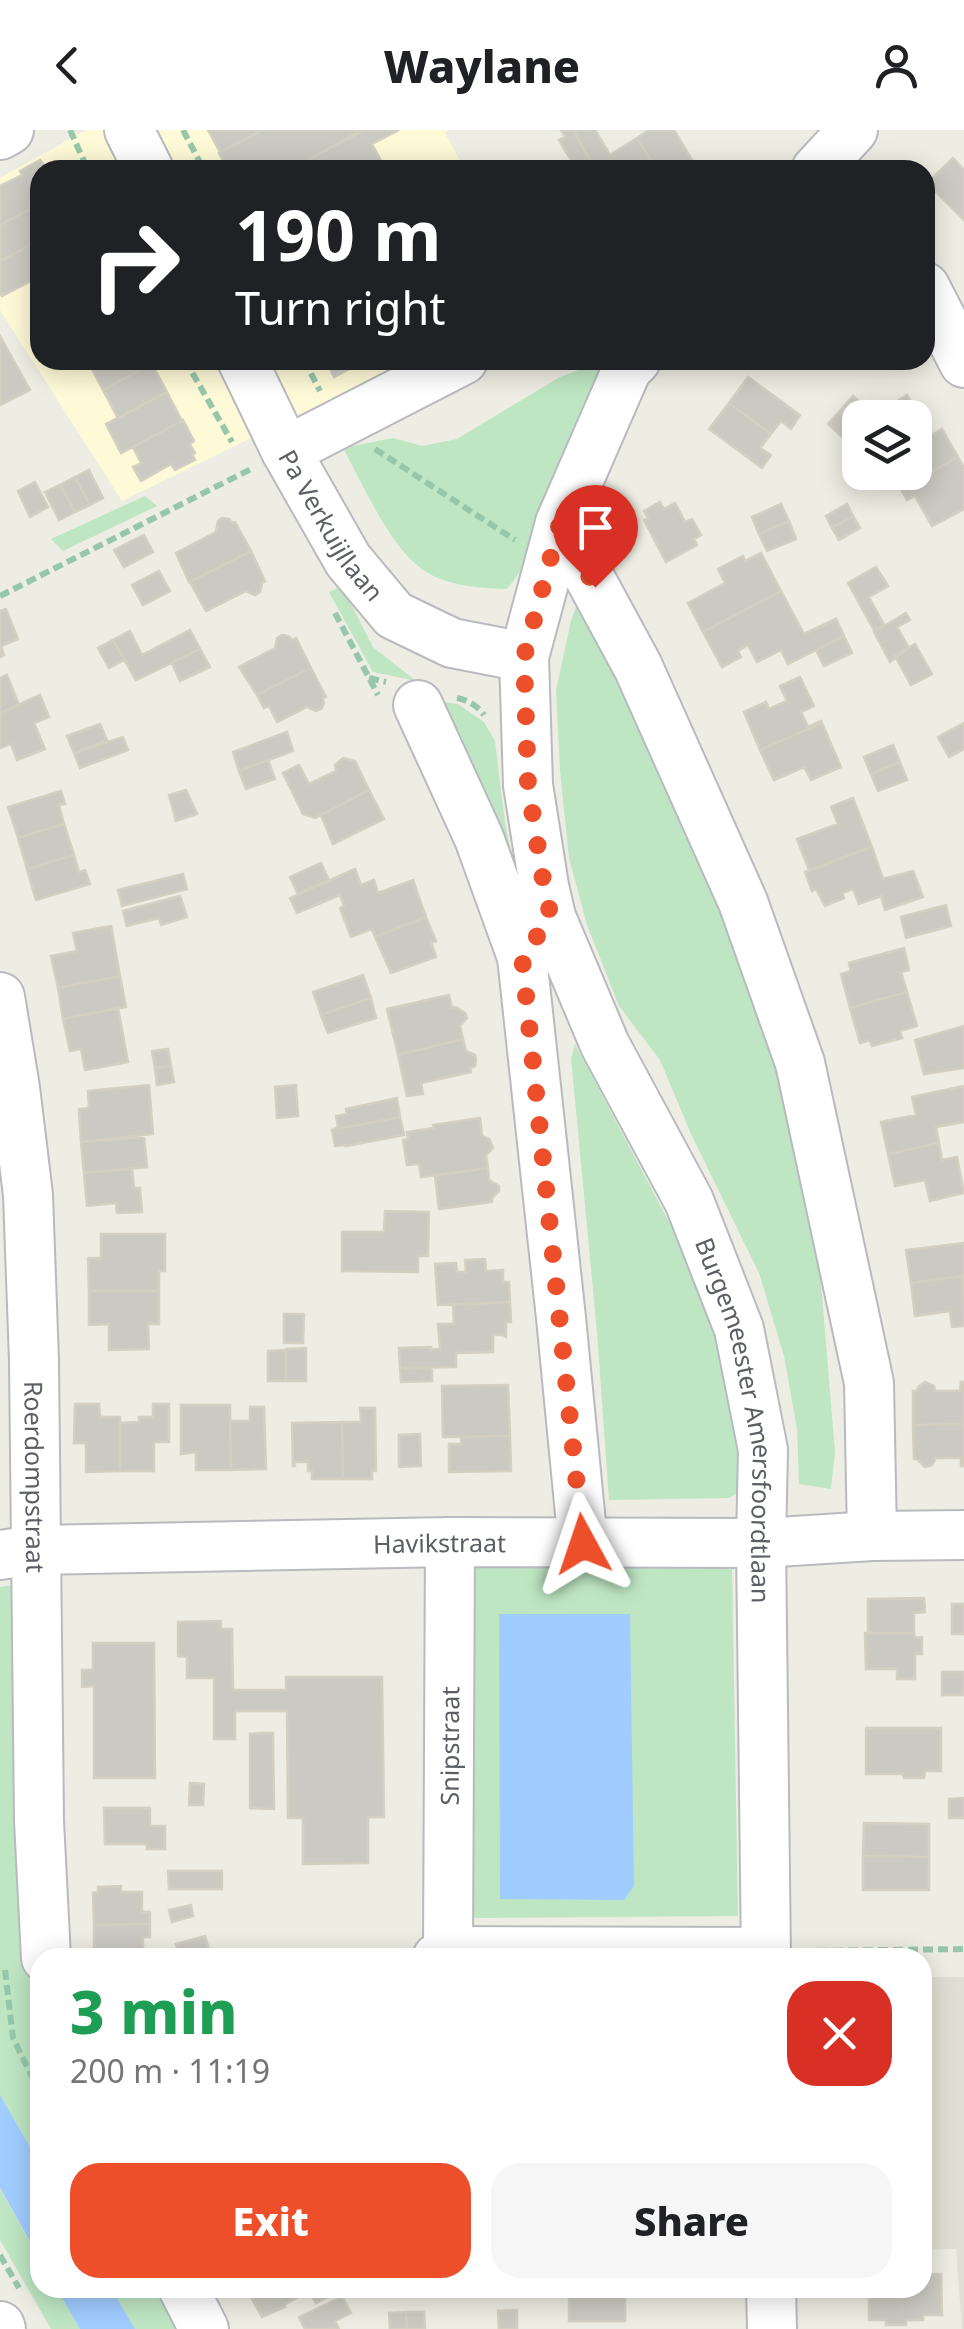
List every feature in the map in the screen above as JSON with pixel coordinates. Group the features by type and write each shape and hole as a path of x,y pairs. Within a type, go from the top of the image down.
{"street":[{"path":"0,135 9,130"},
{"path":"129,130 143,160"},
{"path":"935,306 964,363"},
{"name":"Pa Verkuijllaan","path":"247,370 286,451 348,560 394,615 452,643 524,657"},
{"path":"286,451 443,370"},
{"name":"Burgemeester Amersfoordtlaan","path":"628,370 555,543 524,657 528,785 551,917 605,1045 690,1200 739,1329 763,1450 766,1948"},
{"path":"555,543 638,668 735,884 800,1063 869,1384 872,1536"},
{"path":"418,704 479,838 522,957 583,1544"},
{"path":"522,957 551,917"},
{"name":"Roerdompstraat","path":"0,997 28,1195 34,1361 18,1552 38,1821 25,1959"},
{"name":"Havikstraat","path":"18,1552 450,1542 761,1543 964,1535"},
{"name":"Snipstraat","path":"442,1948 450,1542"},
{"path":"188,2298 204,2329"},
{"path":"771,2298 772,2329"}],"path":[{"path":"70,130 84,160"},
{"path":"183,130 199,160"},
{"path":"338,424 555,543"},
{"path":"0,596 286,451"},
{"path":"932,1950 964,1949"},
{"path":"25,1959 13,2038 30,2073"}],"shaded area":[{"path":"86,130 449,130 445,133 460,160 32,160"},
{"path":"30,161 30,357 0,310 0,178"},
{"path":"38,370 391,370 122,501"},
{"path":"932,1977 964,1977 964,2329 956,2249 932,2250"}],"green space":[{"path":"579,370 602,370 606,377 530,559 507,589 449,582 418,566 386,527 343,448 393,438 422,446 457,439 560,377"},
{"path":"145,496 157,506 63,551 51,539"},
{"path":"342,586 373,647 416,681 373,672 329,592"},
{"path":"582,590 688,799 784,1084 820,1271 835,1452 831,1489 799,1484 797,1429 784,1356 759,1273 691,1134 660,1060 619,1006 587,925 569,858 556,690"},
{"path":"431,700 458,704 484,722 495,741 505,823 524,919"},
{"path":"575,1044 687,1256 721,1343 739,1437 741,1491 729,1498 609,1500 571,1058"},
{"path":"459,1551 732,1564 738,1916 463,1918"},
{"path":"19,1586 30,1978 30,2147 0,2095 0,1587"},
{"path":"0,2189 30,2242 30,2292 0,2240"},
{"path":"33,2298 62,2298 80,2329 51,2329"},
{"path":"117,2298 167,2298 184,2329 135,2329"}],"water":[{"path":"499,1614 630,1614 634,1886 624,1900 500,1899"},
{"path":"0,2095 30,2147 30,2241 0,2188"},
{"path":"62,2298 117,2298 135,2329 80,2329"}],"building":[{"path":"208,130 263,130 220,152"},
{"path":"263,130 363,131 308,160 223,160 219,153"},
{"path":"362,130 399,130 372,144 381,160 307,160"},
{"path":"561,130 573,130 590,160 571,160 559,140 565,137"},
{"path":"595,130 610,155 637,138 651,160 590,160 574,132"},
{"path":"649,130 674,130 692,160 651,160 637,138"},
{"path":"953,158 964,170 964,220 935,191 935,175"},
{"path":"30,166 30,209 0,225 0,186 22,175 20,171"},
{"path":"30,209 30,245 0,261 0,225"},
{"path":"30,245 30,281 2,296 0,261"},
{"path":"0,336 30,390 0,405"},
{"path":"93,370 141,370 103,390"},
{"path":"141,370 155,370 167,392 118,418 103,390"},
{"path":"748,377 800,415 791,429 781,421 771,434 729,403"},
{"path":"167,392 182,421 121,453 106,424"},
{"path":"729,403 771,434 760,448 771,455 762,468 709,429"},
{"path":"842,413 842,437 828,424"},
{"path":"183,420 194,441 190,444 195,460 175,470 171,464 141,481 133,467 141,463 133,447"},
{"path":"942,429 958,457 932,472 932,435"},
{"path":"958,457 964,468 964,509 932,526 915,496 907,500 902,490 932,490 932,472"},
{"path":"89,470 103,498 90,505 75,477"},
{"path":"75,477 90,505 75,512 60,485"},
{"path":"35,482 48,507 30,517 18,491"},
{"path":"60,485 75,512 59,520 45,492"},
{"path":"660,502 664,509 675,503 685,522 692,519 701,535 694,539 697,545 666,562 644,520 648,518 644,511"},
{"path":"781,504 789,521 759,534 752,517"},
{"path":"847,504 853,516 832,528 826,516"},
{"path":"853,516 860,528 839,540 832,528"},
{"path":"222,518 235,522 251,551 189,582 176,553 216,532"},
{"path":"789,521 796,539 767,551 759,534"},
{"path":"144,535 153,552 124,567 114,550"},
{"path":"251,551 265,581 260,592 255,595 246,591 206,611 190,582"},
{"path":"761,553 781,591 703,632 688,603 725,583 718,569 743,556 745,561"},
{"path":"876,567 888,586 869,597 884,625 874,630 848,583"},
{"path":"159,571 170,591 143,605 132,585"},
{"path":"781,591 804,634 836,619 844,636 788,664 781,650 757,662 748,645 738,651 741,657 722,667 703,632"},
{"path":"6,609 18,639 1,646 4,655 0,657 0,611"},
{"path":"906,613 910,620 897,627 909,648 890,662 874,632"},
{"path":"190,630 200,649 136,680 113,640 130,631 142,655"},
{"path":"282,635 296,638 311,668 257,695 239,667 275,648"},
{"path":"844,636 852,653 824,666 816,650"},
{"path":"113,640 124,660 109,668 98,648"},
{"path":"915,644 932,674 911,685 895,656"},
{"path":"200,649 210,667 180,681 172,663"},
{"path":"311,668 326,697 321,709 307,707 277,722 269,706 264,708 257,695"},
{"path":"7,675 19,705 0,713 0,678"},
{"path":"800,677 814,706 801,712 808,727 822,723 760,750 744,712 766,702 769,709 787,701 780,686"},
{"path":"40,695 49,717 34,723 45,749 17,760 11,744 0,748 0,713"},
{"path":"822,723 841,767 811,780 804,767 774,780 760,750"},
{"path":"964,723 964,749 949,757 938,737"},
{"path":"100,724 107,740 74,753 67,736"},
{"path":"287,732 293,751 239,771 233,752"},
{"path":"123,737 128,750 80,768 74,753"},
{"path":"893,745 900,762 871,774 864,757"},
{"path":"343,758 355,761 369,790 315,818 303,814 283,773 299,765 309,784 336,771 335,765"},
{"path":"268,760 275,779 246,789 239,771"},
{"path":"900,762 907,780 878,791 871,774"},
{"path":"186,790 197,814 176,821 169,795"},
{"path":"369,790 384,819 333,844 321,815"},
{"path":"61,791 65,804 59,805 64,824 18,838 8,807"},
{"path":"853,798 872,847 809,870 797,839 838,824 831,807"},
{"path":"64,824 74,855 27,869 18,838"},
{"path":"872,847 883,879 913,871 923,897 885,910 881,896 859,904 853,889 842,893 844,898 825,906 816,889 812,891 805,872"},
{"path":"74,855 79,872 85,870 90,884 36,900 27,869"},
{"path":"321,863 329,880 298,894 290,877"},
{"path":"355,869 361,885 374,880 378,893 413,880 426,917 375,937 372,929 351,937 340,908 344,906 340,895 297,913 290,898"},
{"path":"183,874 187,889 122,906 118,890"},
{"path":"180,896 187,917 161,925 159,918 127,926 123,911"},
{"path":"946,905 951,926 906,938 901,917"},
{"path":"426,917 436,941 431,942 436,957 391,973 375,937"},
{"path":"111,926 120,976 58,988 51,956 77,951 73,933"},
{"path":"904,948 909,970 901,972 907,992 850,1008 841,974 851,971 849,963"},
{"path":"363,975 371,998 321,1015 313,992"},
{"path":"120,976 126,1007 63,1019 58,988"},
{"path":"907,992 917,1026 900,1031 902,1038 872,1046 870,1040 860,1043 850,1008"},
{"path":"449,995 452,1008 465,1013 467,1018 460,1026 463,1039 398,1055 387,1009"},
{"path":"371,998 376,1018 328,1033 321,1015"},
{"path":"118,1008 128,1062 85,1070 81,1049 70,1051 63,1019"},
{"path":"964,1026 964,1068 924,1074 915,1040"},
{"path":"463,1039 466,1051 475,1055 471,1072 421,1083 423,1094 407,1096 398,1055"},
{"path":"168,1049 171,1066 155,1068 152,1051"},
{"path":"171,1066 174,1082 157,1085 155,1068"},
{"path":"149,1085 153,1134 81,1142 79,1109 89,1108 88,1091"},
{"path":"296,1085 298,1116 277,1118 275,1087"},
{"path":"964,1086 964,1122 936,1127 939,1143 888,1154 881,1122 916,1115 912,1097"},
{"path":"397,1098 400,1117 332,1130 338,1127 336,1116 347,1114 346,1109"},
{"path":"400,1117 404,1135 335,1146 332,1130"},
{"path":"480,1118 482,1136 489,1139 493,1148 486,1155 488,1168 421,1177 419,1164 407,1165 403,1140 408,1139 407,1132"},
{"path":"144,1137 147,1167 84,1173 81,1142"},
{"path":"939,1143 942,1160 957,1157 964,1193 930,1201 925,1180 895,1186 888,1154"},
{"path":"488,1168 489,1180 499,1186 492,1202 439,1209 435,1176"},
{"path":"132,1169 134,1188 140,1188 142,1212 117,1213 116,1203 87,1206 84,1173"},
{"path":"385,1211 429,1212 428,1256 418,1256 418,1272 342,1271 342,1232 384,1232"},
{"path":"101,1234 165,1234 165,1271 159,1271 159,1291 89,1291 88,1258 101,1258"},
{"path":"964,1243 964,1276 911,1283 906,1250"},
{"path":"485,1259 486,1271 503,1270 503,1282 509,1282 510,1302 438,1305 435,1264 456,1263 457,1272 466,1272 465,1260"},
{"path":"963,1276 964,1326 952,1327 950,1311 915,1316 911,1283"},
{"path":"89,1291 159,1291 159,1324 148,1324 149,1349 109,1350 109,1324 89,1325"},
{"path":"510,1302 511,1322 506,1322 506,1337 493,1335 493,1352 456,1353 456,1367 400,1368 399,1348 440,1349 438,1324 454,1324 453,1305"},
{"path":"284,1314 304,1314 303,1343 284,1343"},
{"path":"306,1348 306,1381 286,1381 286,1349"},
{"path":"286,1350 286,1381 268,1381 268,1351"},
{"path":"400,1368 432,1368 432,1381 401,1382"},
{"path":"925,1382 934,1386 935,1391 960,1391 964,1382 964,1424 913,1425 913,1391"},
{"path":"508,1385 510,1436 443,1437 442,1386"},
{"path":"75,1404 99,1404 100,1417 120,1417 120,1471 86,1472 86,1443 74,1443"},
{"path":"153,1404 169,1404 169,1442 154,1442 154,1471 120,1471 120,1423 153,1417"},
{"path":"181,1405 230,1405 231,1470 196,1470 196,1452 181,1454"},
{"path":"250,1407 264,1407 266,1469 231,1470 230,1421 250,1421"},
{"path":"360,1408 375,1408 376,1471 372,1470 372,1479 343,1479 342,1422 361,1422"},
{"path":"342,1422 343,1479 312,1479 308,1462 294,1462 293,1466 292,1423"},
{"path":"964,1424 964,1466 961,1458 936,1458 925,1467 914,1459 913,1425"},
{"path":"420,1434 421,1466 399,1467 399,1435"},
{"path":"510,1436 511,1471 449,1472 449,1444 461,1444 461,1437"},
{"path":"924,1598 925,1612 914,1613 914,1633 868,1633 868,1599"},
{"path":"952,1604 964,1604 964,1634 952,1634"},
{"path":"221,1621 221,1629 232,1629 233,1690 286,1690 286,1677 382,1677 384,1817 368,1817 368,1863 303,1864 303,1818 288,1818 287,1711 235,1711 235,1739 214,1739 214,1678 187,1678 187,1657 178,1656 178,1622"},
{"path":"865,1633 914,1633 915,1638 922,1637 922,1654 915,1654 915,1679 897,1679 897,1669 866,1669"},
{"path":"93,1643 154,1643 155,1778 94,1778 94,1686 82,1687 82,1670 93,1670"},
{"path":"942,1672 964,1672 964,1695 942,1695"},
{"path":"866,1728 941,1728 941,1771 925,1771 924,1778 866,1774"},
{"path":"273,1733 274,1809 250,1808 250,1734"},
{"path":"190,1783 204,1784 203,1805 189,1805"},
{"path":"964,1798 964,1818 949,1818 949,1799"},
{"path":"104,1808 150,1808 150,1826 165,1826 165,1849 147,1849 147,1844 105,1844"},
{"path":"864,1823 929,1824 929,1857 863,1856"},
{"path":"863,1856 929,1857 929,1890 863,1890"},
{"path":"168,1871 222,1871 222,1889 169,1889"},
{"path":"121,1886 121,1892 142,1892 142,1912 150,1912 150,1924 94,1925 93,1893 98,1892 98,1887"},
{"path":"191,1905 193,1916 172,1922 169,1910"},
{"path":"150,1924 150,1937 143,1937 143,1948 94,1948 94,1925"},
{"path":"205,1936 209,1948 177,1948 176,1944"},
{"path":"932,2274 941,2274 942,2315 923,2315 923,2320 906,2320 906,2325 869,2320 869,2298 932,2298"},
{"path":"252,2298 296,2298 285,2307 262,2317"},
{"path":"340,2298 351,2313 335,2321 339,2329 305,2329 299,2317"},
{"path":"569,2298 625,2298 625,2321 569,2321"},
{"path":"517,2310 517,2329 499,2329 498,2311"},
{"path":"406,2312 424,2312 425,2329 407,2329"},
{"path":"406,2312 407,2329 390,2329 389,2313"}],"route":[{"path":"583,1544 522,957 551,917 528,785 524,657 560,523 595,587"}]}
